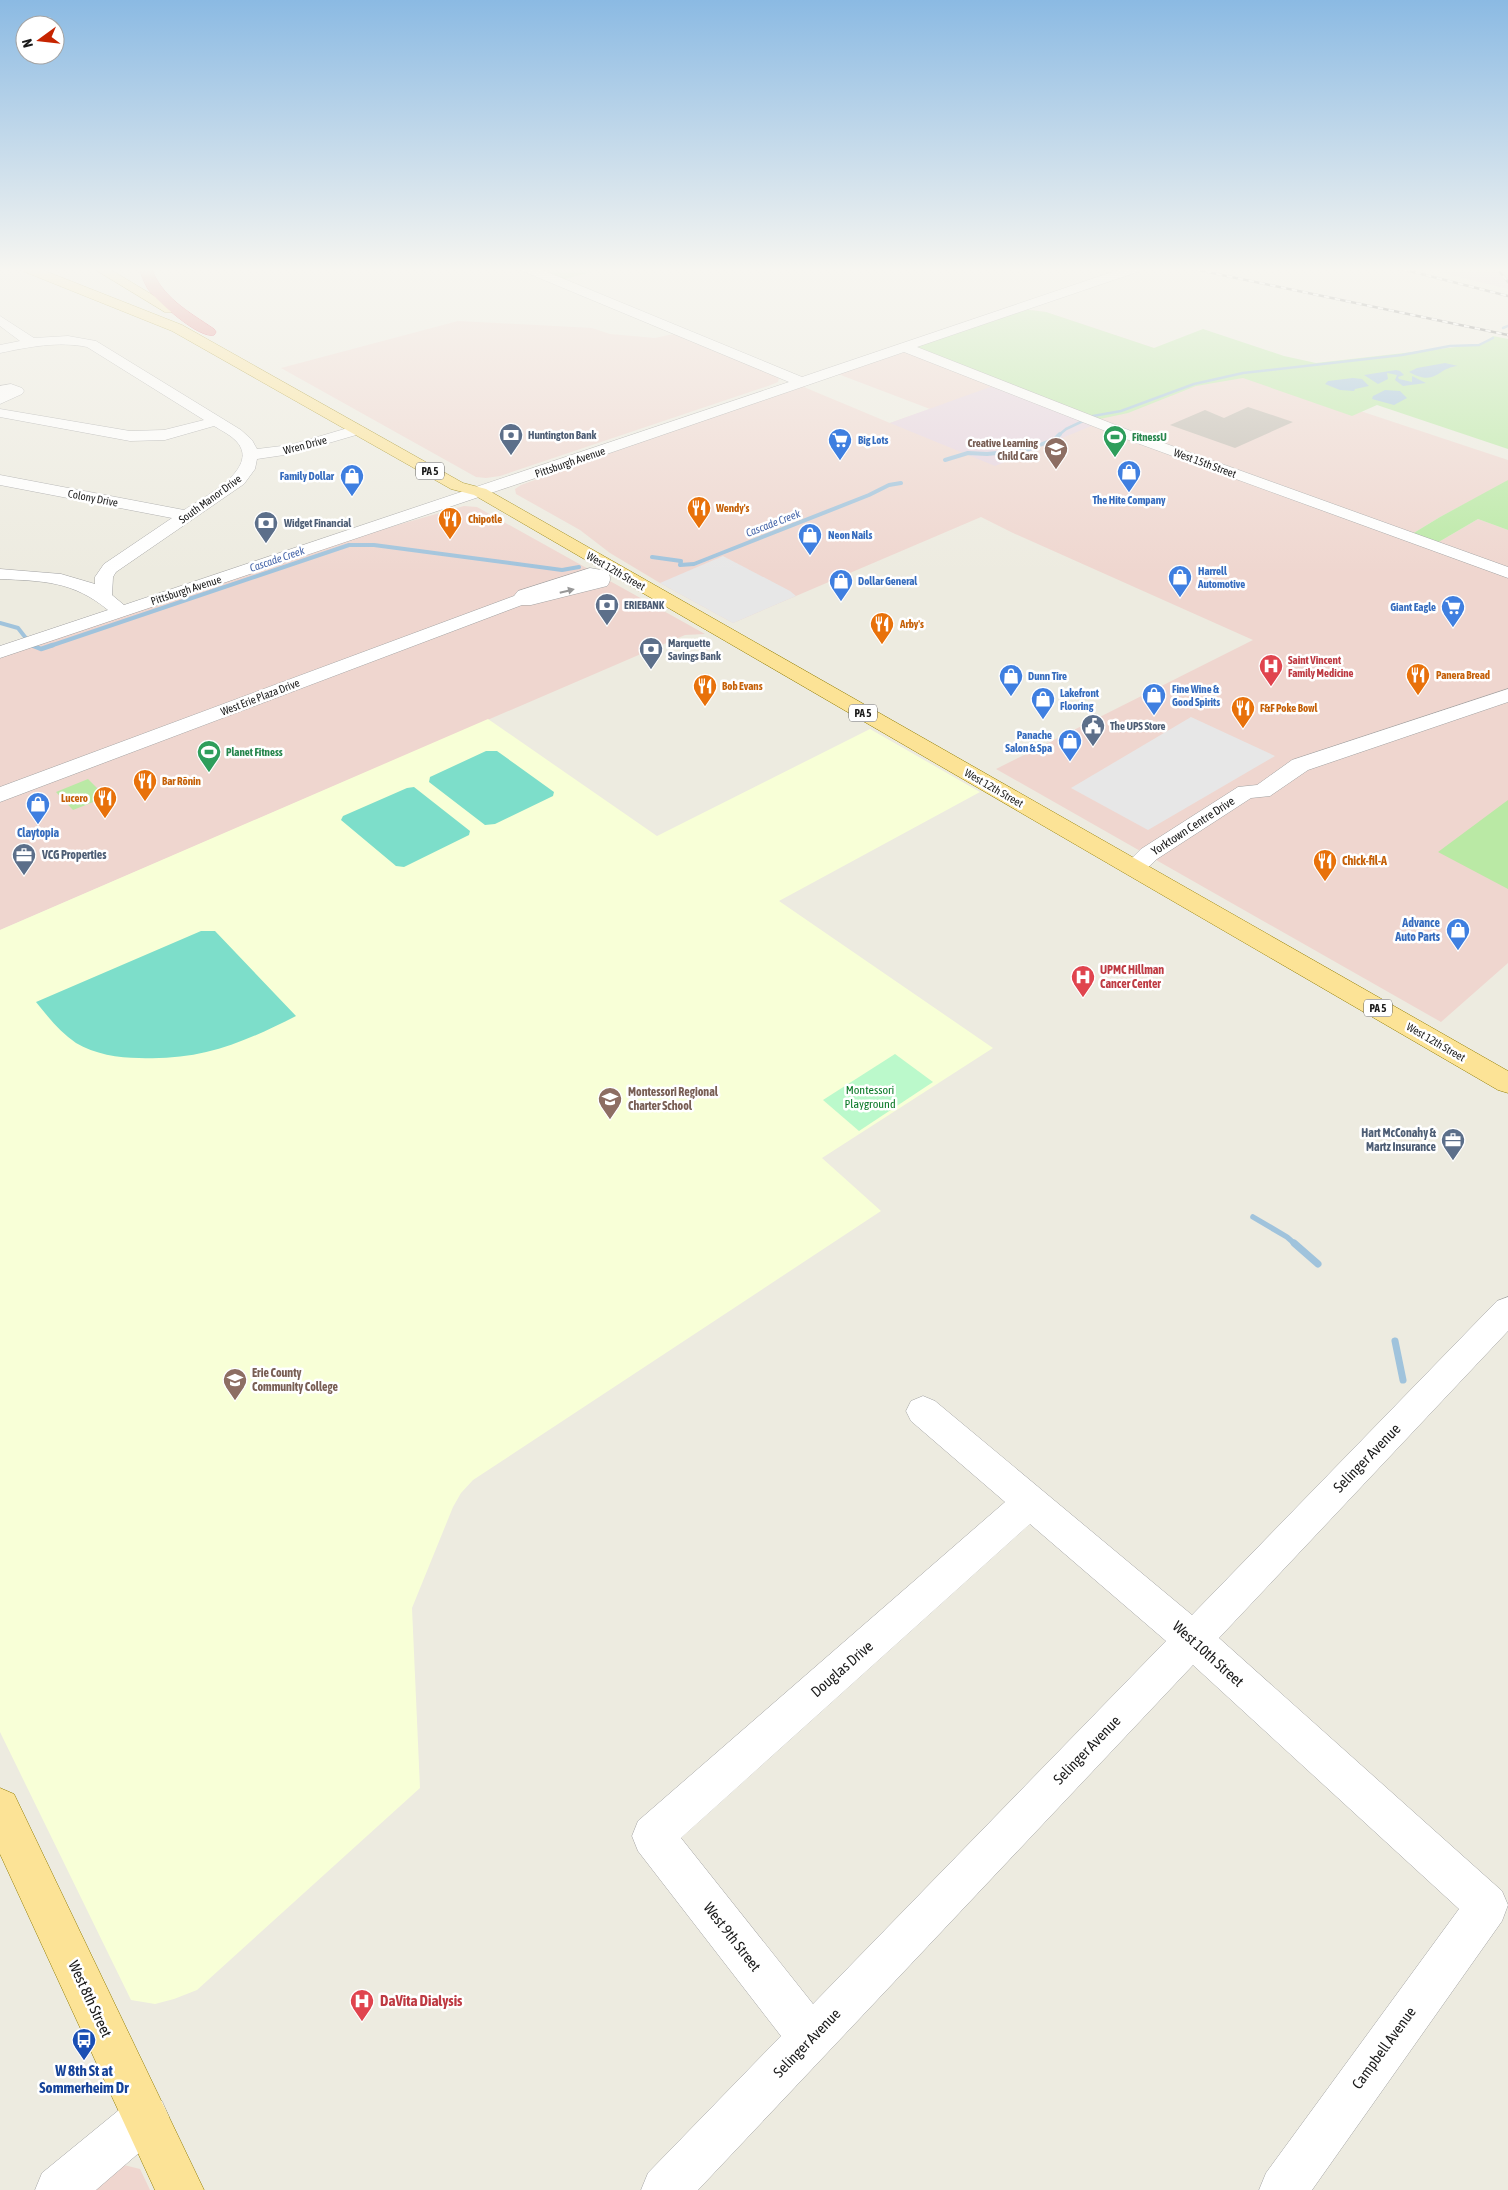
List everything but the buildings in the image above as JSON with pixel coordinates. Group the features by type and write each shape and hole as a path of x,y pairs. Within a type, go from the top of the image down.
{"main road":[{"name":"West 12th Street","path":"250,369 456,486 480,492 607,572 1134,868 1508,1083"},
{"name":"West 12th Street","path":"275,369 454,470 472,481 480,492"},
{"name":"West 8th Street","path":"0,1808 180,2190"}],"street":[{"path":"133,369 240,436 247,445 251,455"},
{"path":"770,369 801,382"},
{"name":"Pittsburgh Avenue","path":"0,652 480,492 839,369"},
{"name":"West 15th Street","path":"961,369 1122,432 1508,573"},
{"path":"0,390 11,388 17,391 0,400"},
{"path":"0,413 130,436 165,435 216,421"},
{"name":"Wren Drive","path":"251,455 291,449 358,430"},
{"name":"South Manor Drive","path":"103,596 104,577 110,568 238,481 248,469 251,455"},
{"name":"Colony Drive","path":"0,480 187,516"},
{"name":"South Manor Drive","path":"56,576 101,568 119,561"},
{"name":"West Erie Plaza Drive","path":"0,795 520,600 531,600 601,582 607,572"},
{"path":"0,574 56,576 89,587 121,611"},
{"name":"Yorktown Centre Drive","path":"1134,868 1167,863 1263,800 1262,791 1300,765 1508,695"},
{"name":"Selinger Avenue","path":"665,2190 1508,1310"},
{"name":"West 10th Street","path":"923,1411 1193,1640 1487,1906"},
{"name":"Douglas Drive","path":"653,1836 1031,1502"},
{"name":"West 9th Street","path":"653,1836 811,2038"},
{"name":"Campbell Avenue","path":"1283,2190 1487,1906"},
{"path":"60,2190 146,2117"}],"shaded area":[{"path":"283,369 762,369 779,378 778,382 768,386 500,476 476,477"},
{"path":"853,369 1227,369 1288,387 1508,460 1508,481 1412,534 1437,543 1478,519 1508,530 1508,963 1441,1022 996,769 1253,640 981,517 733,623 660,583 610,553 580,530 516,494 515,489 521,485 799,385 890,423 930,409 838,374"},
{"path":"1415,369 1447,369 1425,378 1409,372"},
{"path":"1396,370 1404,375 1398,377 1399,379 1412,382 1412,376 1426,383 1403,386 1395,380 1397,375 1387,373 1388,379 1378,384 1364,375"},
{"path":"1353,378 1362,379 1369,386 1355,389 1354,391 1340,390 1325,384 1328,381"},
{"path":"993,386 1096,424 995,466 890,423"},
{"path":"1385,390 1400,391 1407,398 1394,405 1372,399 1373,396"},
{"path":"464,506 477,507 705,634 685,635 0,930 0,655 352,538"},
{"path":"723,556 790,591 796,596 733,623 660,583"},
{"path":"1191,717 1275,756 1148,830 1071,788"},
{"path":"488,719 657,836 870,729 980,792 779,901 993,1048 822,1158 881,1211 473,1480 461,1493 453,1507 412,1608 420,1788 197,1990 155,2004 131,2000 0,1732 0,930"},
{"path":"486,751 497,751 554,792 553,796 495,824 485,825 429,782 430,777"},
{"path":"414,787 470,831 469,835 404,867 396,866 341,820 343,816 407,788"},
{"path":"201,931 215,931 296,1016 239,1042 202,1053 161,1058 131,1058 99,1053 76,1043 59,1029 36,1002"},
{"path":"120,2164 140,2169 150,2190 84,2190"}],"green space":[{"path":"972,369 1508,369 1508,449 1377,405 1352,416 1243,378 1196,386 1128,413 1100,419"},
{"path":"1508,480 1508,530 1478,519 1437,543 1412,534 1440,517"},
{"path":"88,779 106,797 73,810 56,792"},
{"path":"1508,800 1508,889 1438,852"},
{"name":"Montessori Playground","path":"895,1054 933,1082 859,1131 823,1100"}],"waterway":[{"name":"Cascade Creek","path":"1093,416 1121,411 1194,384 1243,373 1277,369"},
{"name":"Cascade Creek","path":"1059,435 1066,429 1083,421"},
{"name":"Cascade Creek","path":"945,460 968,453 987,454 1027,450 1055,439 1059,435"},
{"name":"Cascade Creek","path":"652,557 681,561 680,565 694,564 869,495 889,485 901,483"},
{"name":"Cascade Creek","path":"50,646 349,545 374,545 562,570 579,567"},
{"name":"Cascade Creek","path":"0,623 18,628 31,645"},
{"name":"Cascade Creek","path":"31,645 41,649 50,646"},
{"path":"1253,1217 1287,1237 1295,1244"},
{"path":"1294,1243 1318,1264"},
{"path":"1395,1341 1403,1380"}],"place":[{"name":"Huntington Bank","path":"511,456"},
{"name":"FitnessU","path":"1115,458"},
{"name":"Big Lots","path":"840,461"},
{"name":"Creative Learning Child Care","path":"1056,470"},
{"name":"The Hite Company","path":"1129,493"},
{"name":"Family Dollar","path":"352,497"},
{"name":"Wendy's","path":"699,529"},
{"name":"Chipotle","path":"450,540"},
{"name":"Widget Financial","path":"266,544"},
{"name":"Neon Nails","path":"810,556"},
{"name":"Harrell Automotive","path":"1180,598"},
{"name":"Dollar General","path":"841,602"},
{"name":"ERIEBANK","path":"607,626"},
{"name":"Giant Eagle","path":"1453,628"},
{"name":"Arby's","path":"882,645"},
{"name":"Marquette Savings Bank","path":"651,670"},
{"name":"Saint Vincent Family Medicine","path":"1271,687"},
{"name":"Panera Bread","path":"1418,696"},
{"name":"Dunn Tire","path":"1011,697"},
{"name":"Bob Evans","path":"705,707"},
{"name":"Fine Wine & Good Spirits","path":"1154,716"},
{"name":"Lakefront Flooring","path":"1043,720"},
{"name":"F&F Poke Bowl","path":"1243,729"},
{"name":"The UPS Store","path":"1093,747"},
{"name":"Panache Salon & Spa","path":"1070,762"},
{"name":"Planet Fitness","path":"209,773"},
{"name":"Bar Rōnin","path":"145,802"},
{"name":"Lucero","path":"105,819"},
{"name":"Claytopia","path":"38,825"},
{"name":"VCG Properties","path":"24,876"},
{"name":"Chick-fil-A","path":"1325,882"},
{"name":"Advance Auto Parts","path":"1458,951"},
{"name":"UPMC Hillman Cancer Center","path":"1083,998"},
{"name":"Montessori Regional Charter School","path":"610,1120"},
{"name":"Hart McConahy & Martz Insurance","path":"1453,1161"},
{"name":"Erie County Community College","path":"235,1401"},
{"name":"DaVita Dialysis","path":"362,2022"},
{"name":"W 8th St at Sommerheim Dr","path":"84,2061"}]}
